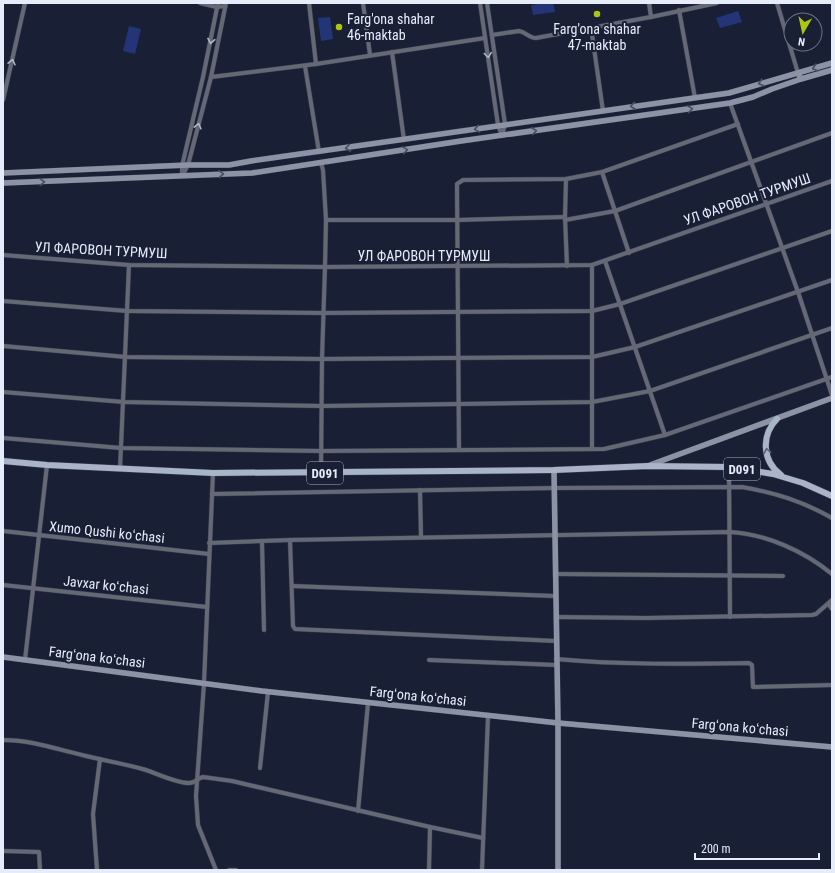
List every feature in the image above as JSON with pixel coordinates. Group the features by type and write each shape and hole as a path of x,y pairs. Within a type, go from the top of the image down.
{"main road":[{"path":"777,419 770,427 767,435 766,451 773,467 780,474 788,478"},
{"name":"D091","path":"3,461 47,465 213,473 554,470 648,466 729,467 759,471 788,478 816,488 832,496"}],"street":[{"path":"3,100 26,3"},
{"path":"182,176 188,165 211,77 226,5 200,3"},
{"path":"309,3 316,64"},
{"path":"363,3 370,55"},
{"path":"480,3 498,125 502,136"},
{"path":"488,3 505,124 502,136"},
{"path":"649,3 651,17"},
{"path":"492,35 519,31 532,38 536,38 651,17 717,3"},
{"path":"777,3 801,79"},
{"path":"182,176 182,166 219,4"},
{"path":"679,10 695,98"},
{"path":"591,28 603,111"},
{"path":"211,77 306,66 485,38"},
{"path":"392,52 404,140"},
{"path":"3,173 188,165 229,166 251,161 404,140 490,126 729,93 832,63"},
{"path":"306,66 319,152"},
{"path":"3,183 252,173 730,103 753,97 801,79 832,70"},
{"path":"730,103 798,292 832,395"},
{"path":"504,116 513,123"},
{"path":"490,126 497,117"},
{"path":"513,123 512,131 515,134"},
{"path":"459,450 457,184 463,180 566,179 602,172 738,124"},
{"path":"326,220 565,219 615,211 832,133"},
{"path":"321,163 323,170 326,220 326,267 322,359 321,473"},
{"path":"202,175 201,170 207,165"},
{"path":"602,172 629,252"},
{"path":"566,179 565,219 567,266"},
{"name":"УЛ ФАРОВОН ТУРМУШ","path":"3,255 129,265 458,267 592,265 832,181"},
{"path":"3,301 127,311 323,313 592,311 620,304 832,231"},
{"path":"605,261 665,435"},
{"path":"120,469 129,265"},
{"path":"592,265 592,449"},
{"path":"3,346 126,357 322,359 592,357 635,347 832,280"},
{"path":"3,392 124,402 322,406 592,402 650,390 832,328"},
{"path":"3,438 121,448 321,451 604,449 665,435 832,377"},
{"path":"648,466 832,398"},
{"path":"25,660 47,465"},
{"path":"729,467 730,617"},
{"path":"554,470 558,724 558,870"},
{"path":"213,473 204,683 197,781 198,825 216,870"},
{"path":"212,494 555,488 742,487 771,492 832,518"},
{"path":"420,490 421,537"},
{"name":"Xumo Qushi koʻchasi","path":"3,531 209,554"},
{"path":"209,543 421,537 730,532 756,536 788,547 805,556 832,574"},
{"path":"290,540 293,626 295,629 556,641"},
{"path":"262,541 264,630"},
{"path":"555,574 783,576"},
{"name":"Javxar koʻchasi","path":"3,585 207,607"},
{"path":"292,586 555,596"},
{"path":"556,617 730,617 812,615 816,614 832,600"},
{"path":"828,604 832,609"},
{"name":"Fargʻona koʻchasi","path":"3,657 268,692 558,724 832,747"},
{"path":"429,660 583,661 647,664 749,663 752,665 753,687 832,685"},
{"path":"260,768 268,692"},
{"path":"358,811 368,703"},
{"path":"482,870 488,716"},
{"path":"3,740 22,741 50,746 146,770 183,782 190,783 203,777 232,781 358,811 483,838"},
{"path":"97,870 93,814 100,759"},
{"path":"429,870 430,827"},
{"path":"3,852 39,852 40,870"},
{"path":"229,870 236,870"}],"shaded area":[{"path":"553,3 555,12 533,15 531,5"},
{"path":"738,11 742,22 720,28 716,18"},
{"path":"330,17 333,39 321,41 318,18"},
{"path":"129,26 141,29 135,54 123,51"}],"place":[{"name":"Farg'ona shahar 47-maktab","path":"597,14"},
{"name":"Farg'ona shahar 46-maktab","path":"339,27"}]}
